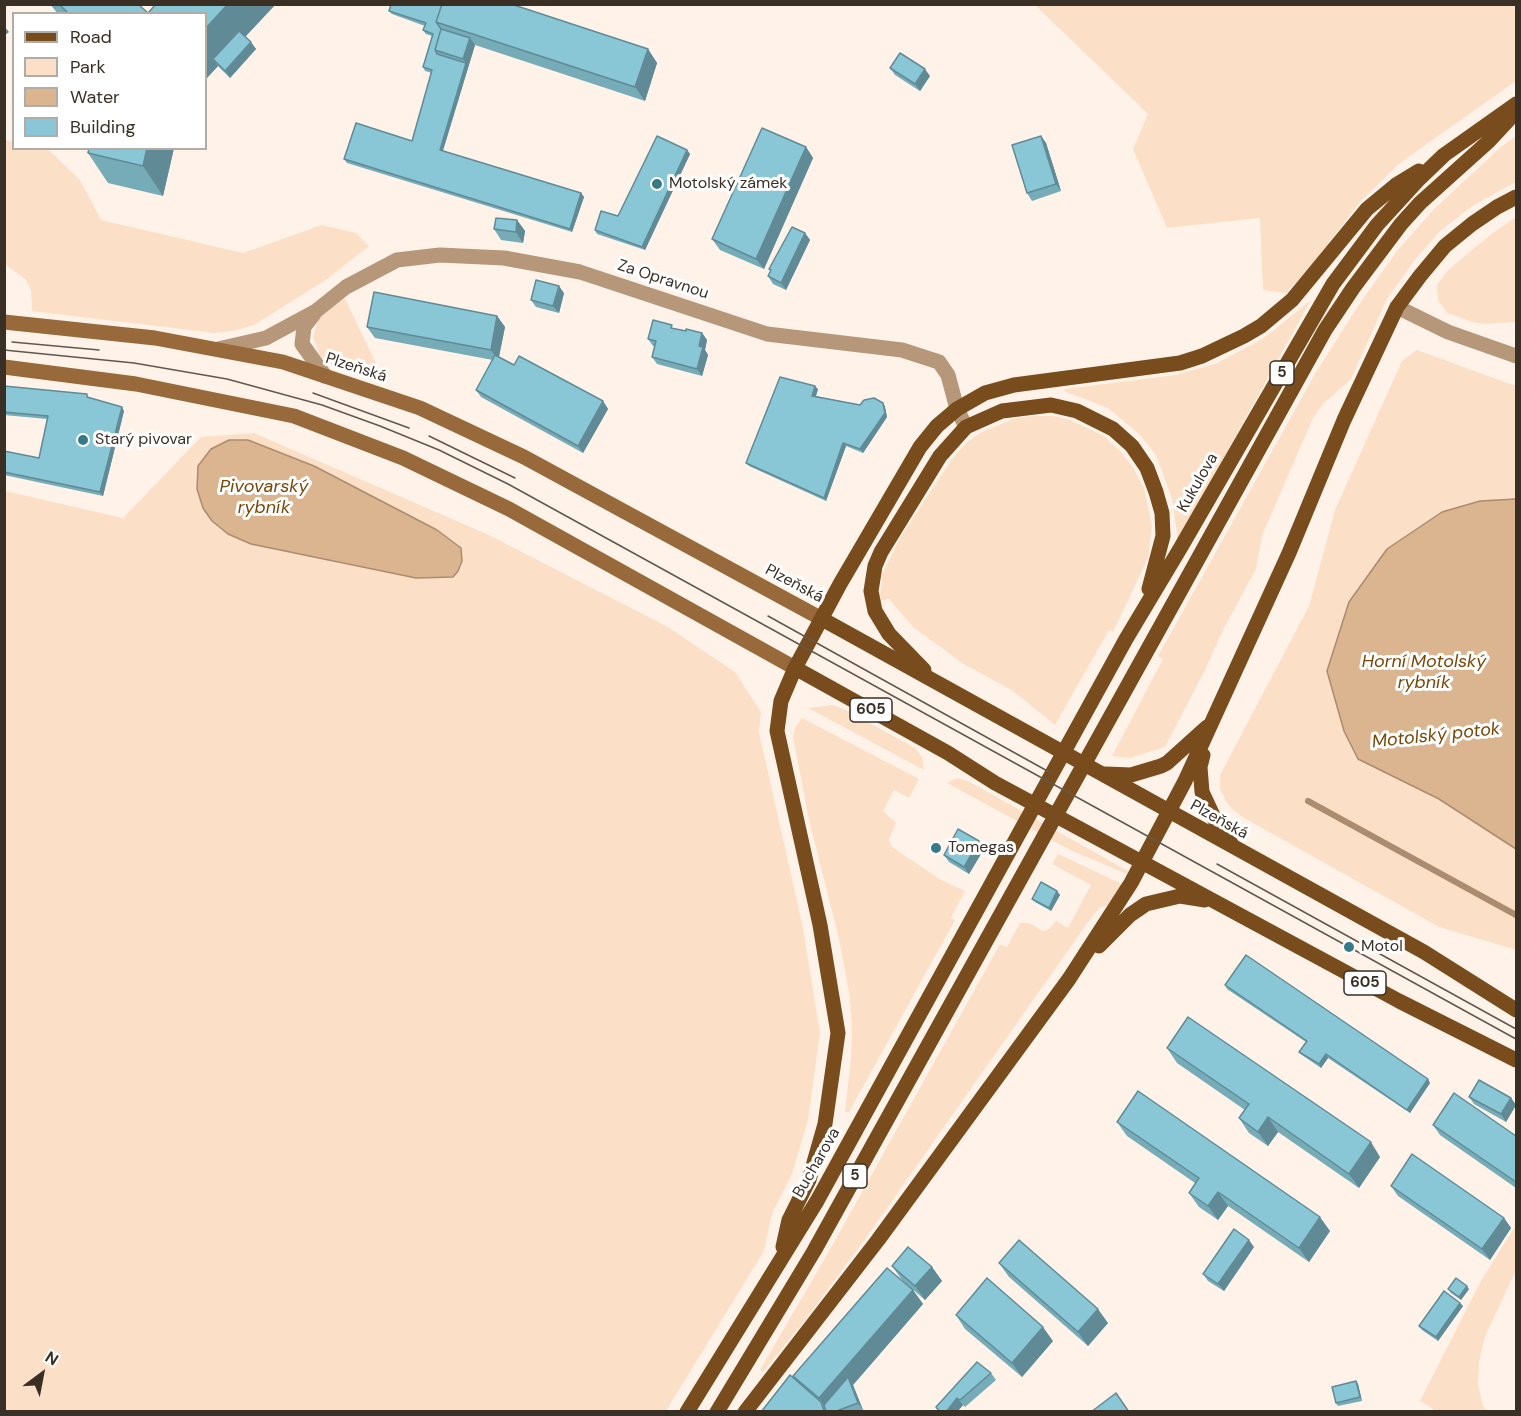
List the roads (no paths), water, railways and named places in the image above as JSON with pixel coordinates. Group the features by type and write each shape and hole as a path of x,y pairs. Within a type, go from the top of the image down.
{"main road":[{"name":"Kukulova","path":"969,927 1126,639 1333,284 1392,207 1444,155 1516,104"},
{"name":"5","path":"717,1412 814,1251 1325,330 1380,250 1413,210 1490,141 1516,111"},
{"path":"1490,141 1516,123"},
{"path":"781,1257 789,1220 809,1180 825,1124 838,1033 820,925 777,731 781,701 795,668 840,584 920,447 937,426 957,409 985,393 1014,385 1180,363 1224,347 1261,326 1292,300 1367,209 1396,185 1444,155"},
{"path":"745,1412 878,1240 1069,978 1131,883 1169,812 1211,723 1289,552 1344,420 1397,307 1445,246 1472,224 1516,197"},
{"name":"Plzeňská","path":"4,322 155,338 283,362 420,408 524,457 822,619 1424,952 1516,1010"},
{"name":"605","path":"4,367 136,384 294,416 404,458 509,509 948,753 995,783 1399,1001 1516,1060"},
{"path":"939,685 883,626 872,600 875,566 940,456 966,427 1002,411 1051,405 1077,411 1113,429 1132,446 1147,468 1156,492 1163,536 1160,556 1144,608"},
{"path":"1089,768 1120,776 1152,770 1167,763 1211,723"},
{"path":"1211,723 1200,767 1200,781 1206,802 1235,849"},
{"path":"1069,978 1118,925 1146,904 1180,896 1216,902"},
{"name":"Bucharova","path":"687,1412 817,1201 969,927"}],"street":[{"name":"Za Opravnou","path":"316,311 346,286 397,260 440,255 504,258 580,272 767,334 902,350 939,362 948,375 957,409 966,427"},
{"path":"1397,307 1448,332 1516,356"},
{"path":"218,349 266,339 316,311"},
{"path":"316,311 304,327 302,344 325,376"}],"water":[{"name":"Pivovarský rybník","path":"229,440 248,440 314,466 437,530 461,548 462,561 458,571 453,577 416,578 251,544 228,534 212,521 203,508 197,489 198,466 211,449"},
{"name":"Horní Motolský rybník","path":"1516,499 1516,849 1439,799 1358,759 1344,731 1327,671 1349,602 1387,549 1442,512 1480,501"}],"waterway":[{"path":"1308,801 1516,915"}],"tram line":[{"path":"12,342 99,350"},
{"path":"4,350 134,363 227,379 322,405 439,450 508,484 1516,1039"},
{"path":"313,393 409,428"},
{"path":"429,436 515,478"},
{"path":"768,616 1051,773"},
{"path":"1217,864 1516,1029"}],"place":[{"name":"Motolský zámek","path":"657,184"},
{"name":"Starý pivovar","path":"83,440"},
{"name":"Tomegas","path":"936,848"},
{"name":"Motol","path":"1349,947"}],"water label":[{"name":"Motolský potok","path":"1436,736"}]}
